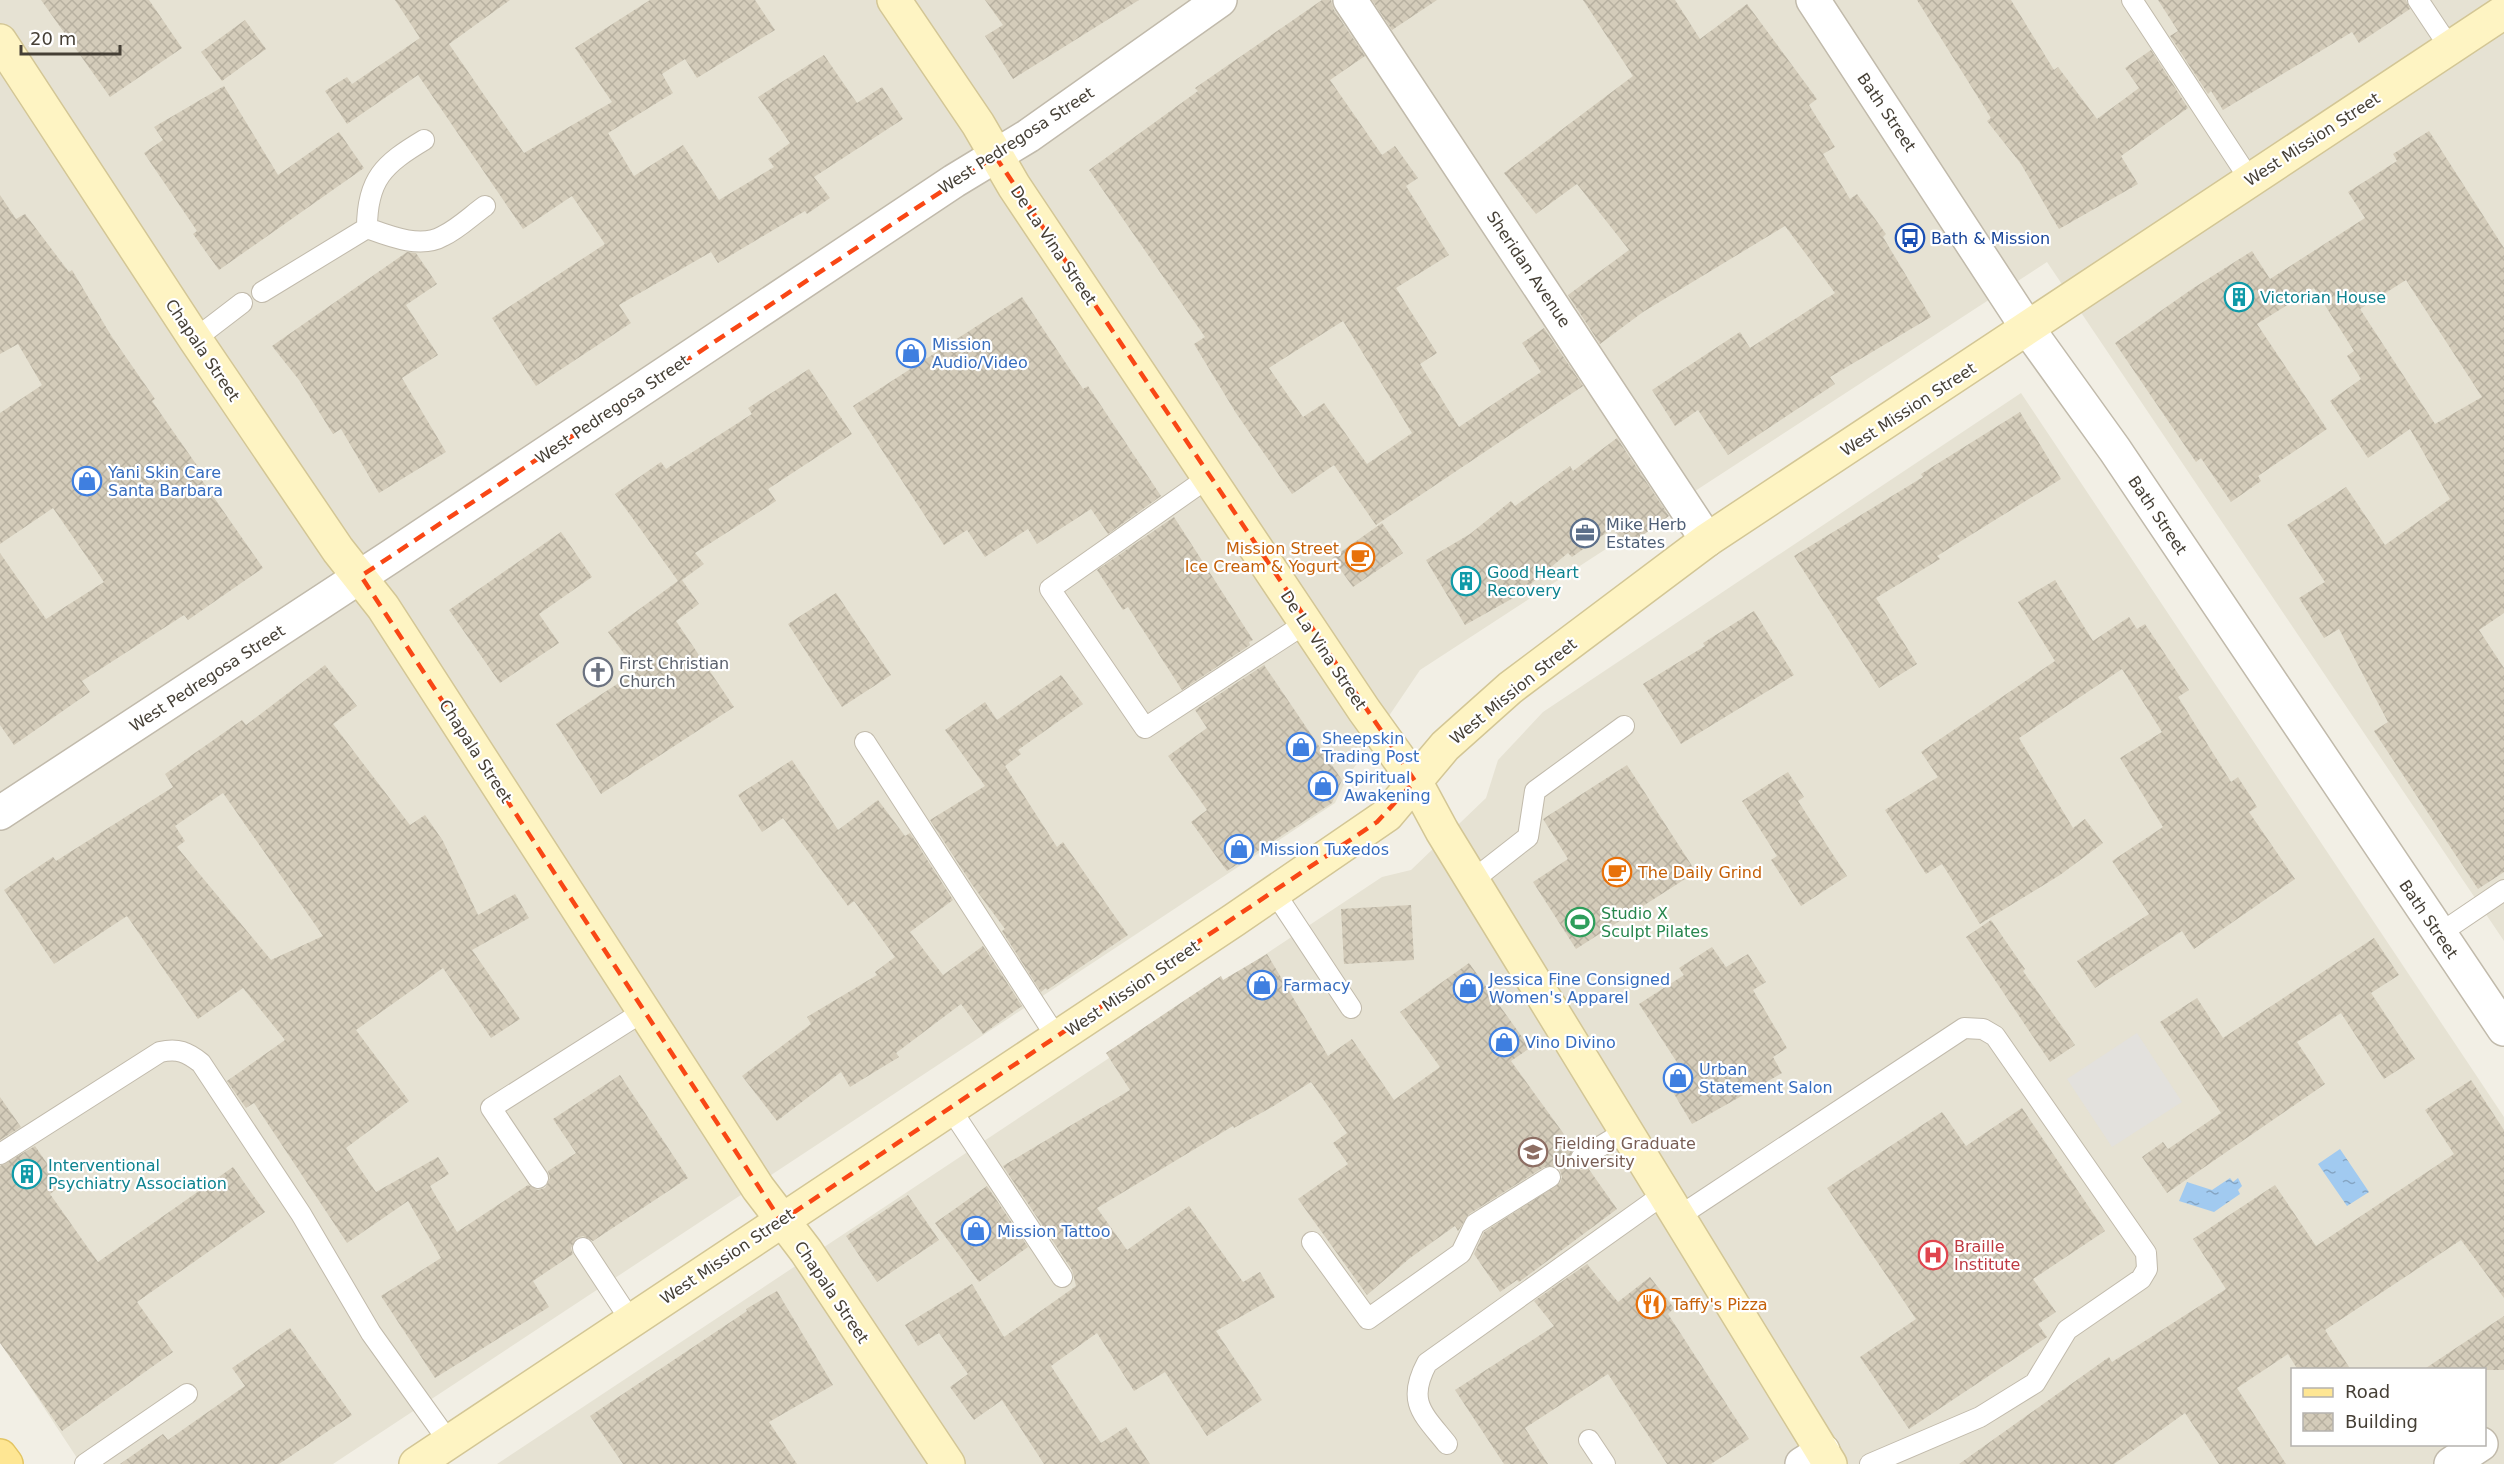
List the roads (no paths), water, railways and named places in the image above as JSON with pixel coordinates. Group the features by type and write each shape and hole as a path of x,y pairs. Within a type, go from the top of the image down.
{"main road":[{"path":"0,1456 6,1464"}],"street":[{"name":"De La Vina Street","path":"894,0 978,124 995,156 1306,623 1415,781 1671,1205 1818,1460"},
{"name":"West Pedregosa Street","path":"0,813 954,181 1028,136 1220,0"},
{"name":"Sheridan Avenue","path":"1350,0 1707,540"},
{"name":"Bath Street","path":"1813,0 2028,329 2115,450 2504,1029"},
{"name":"West Mission Street","path":"416,1464 1275,893 1387,815 1445,746 1510,688 1707,540 2504,12"},
{"name":"Chapala Street","path":"0,41 195,339 339,550 389,616 781,1221 806,1251 948,1464"},
{"path":"2486,1441 2504,1429"},
{"path":"2451,1464 2478,1446"}],"lane":[{"path":"2132,0 2250,180"},
{"path":"2418,0 2450,48"},
{"path":"367,228 367,208 373,188 394,158 424,140"},
{"path":"367,228 398,239 442,238 485,206"},
{"path":"261,292 367,228"},
{"path":"195,339 242,303"},
{"path":"1209,477 1050,589 1145,729 1306,623"},
{"path":"1473,880 1528,837 1535,791 1624,726"},
{"path":"865,742 1058,1038"},
{"path":"2439,934 2504,890"},
{"path":"1275,893 1351,1008"},
{"path":"538,1178 491,1108 644,1011"},
{"path":"1448,1444 1418,1403 1418,1380 1428,1363 1671,1205 1964,1028 1983,1029 1995,1036 2146,1253 2147,1269 2141,1280 2067,1330 2035,1383 1980,1417 1870,1464"},
{"path":"0,1154 160,1052 173,1049 187,1052 201,1063 208,1073 301,1214 371,1333 449,1442"},
{"path":"950,1108 1062,1277"},
{"path":"1581,1158 1626,1131"},
{"path":"1312,1242 1368,1319 1461,1253 1475,1224 1550,1177"},
{"path":"583,1248 631,1321"},
{"path":"85,1464 187,1394"},
{"path":"1589,1440 1605,1464"}],"water":[{"path":"2340,1149 2369,1192 2347,1206 2318,1164"},
{"path":"2230,1178 2233,1182 2238,1178 2242,1186 2238,1190 2240,1194 2214,1212 2179,1201 2187,1182 2212,1190"}],"place":[{"name":"Bath & Mission","path":"1910,238"},
{"name":"Victorian House","path":"2239,297"},
{"name":"Mission Audio/Video","path":"911,353"},
{"name":"Yani Skin Care Santa Barbara","path":"87,481"},
{"name":"Mike Herb Estates","path":"1585,533"},
{"name":"Mission Street Ice Cream & Yogurt","path":"1360,557"},
{"name":"Good Heart Recovery","path":"1466,581"},
{"name":"First Christian Church","path":"598,672"},
{"name":"Sheepskin Trading Post","path":"1301,747"},
{"name":"Spiritual Awakening","path":"1323,786"},
{"name":"Mission Tuxedos","path":"1239,849"},
{"name":"The Daily Grind","path":"1617,872"},
{"name":"Studio X Sculpt Pilates","path":"1580,922"},
{"name":"Farmacy","path":"1262,985"},
{"name":"Jessica Fine Consigned Women's Apparel","path":"1468,988"},
{"name":"Vino Divino","path":"1504,1042"},
{"name":"Urban Statement Salon","path":"1678,1078"},
{"name":"Fielding Graduate University","path":"1533,1152"},
{"name":"Interventional Psychiatry Association","path":"27,1174"},
{"name":"Mission Tattoo","path":"976,1231"},
{"name":"Braille Institute","path":"1933,1255"},
{"name":"Taffy's Pizza","path":"1651,1304"}]}
